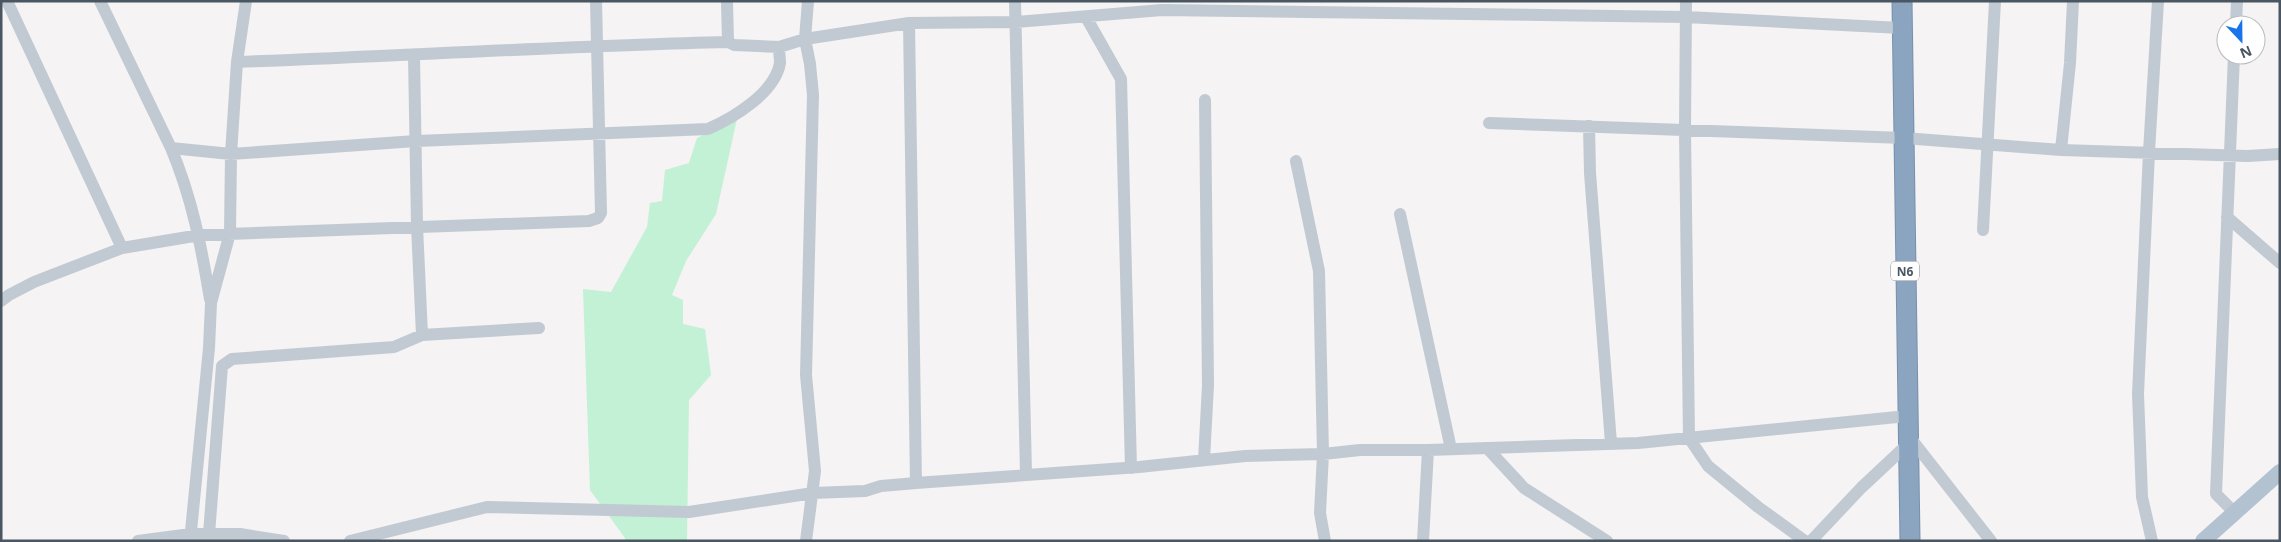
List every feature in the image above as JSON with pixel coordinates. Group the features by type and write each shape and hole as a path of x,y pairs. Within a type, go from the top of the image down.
{"highway":[{"name":"N6","path":"1902,1 1910,541"}],"main road":[{"path":"2203,541 2280,472"}],"street":[{"path":"7,1 122,248"},
{"path":"100,1 171,148 185,182 200,235 210,303 209,348 190,537"},
{"path":"210,303 230,233 231,154 237,62 246,1"},
{"path":"1,301 34,282 122,248 200,235 589,221 598,218 602,213 596,1"},
{"path":"727,1 728,42"},
{"path":"806,541 815,471 806,375 813,94 805,39 808,1"},
{"path":"1015,1 1026,474"},
{"path":"1686,1 1685,130 1689,438 1708,466 1758,507 1805,541"},
{"path":"1983,230 1994,1"},
{"path":"2061,150 2070,63 2073,1"},
{"path":"2152,541 2142,497 2138,412 2149,152 2158,1"},
{"path":"2236,15 2237,1"},
{"path":"237,62 414,56 596,45 728,42 734,45 779,47 805,39 909,23 1016,22 1162,10 1686,16 1901,28"},
{"path":"1086,17 1122,79 1131,468"},
{"path":"909,23 916,483"},
{"path":"171,148 231,154 416,141 708,129 744,109 770,85 780,64 779,47"},
{"path":"414,56 417,226 422,335"},
{"path":"2234,65 2216,494 2234,512"},
{"path":"1204,460 1208,385 1205,100"},
{"path":"1489,123 1904,138 2061,150 2229,155 2280,154"},
{"path":"1589,126 1590,173 1611,444"},
{"path":"1296,161 1319,270 1323,454 1320,513 1325,541"},
{"path":"1400,214 1451,449"},
{"path":"2227,217 2280,263"},
{"path":"209,534 222,366 232,358 394,347 422,335 539,328"},
{"path":"350,541 487,507 689,512 813,492 865,491 881,486 1026,474 1131,468 1245,456 1323,454 1360,450 1428,450 1611,444 1689,438 1908,432"},
{"path":"1811,541 1861,488 1908,432"},
{"path":"1908,432 1991,541"},
{"path":"1487,448 1524,488 1601,539"},
{"path":"1423,541 1428,450"},
{"path":"138,541 209,534 240,534 284,541"}],"green space":[{"path":"737,119 716,214 686,261 672,295 683,300 683,324 705,329 711,375 689,400 687,541 625,541 625,538 590,490 583,289 611,292 647,227 650,203 662,201 665,170 689,163 697,138"}]}
